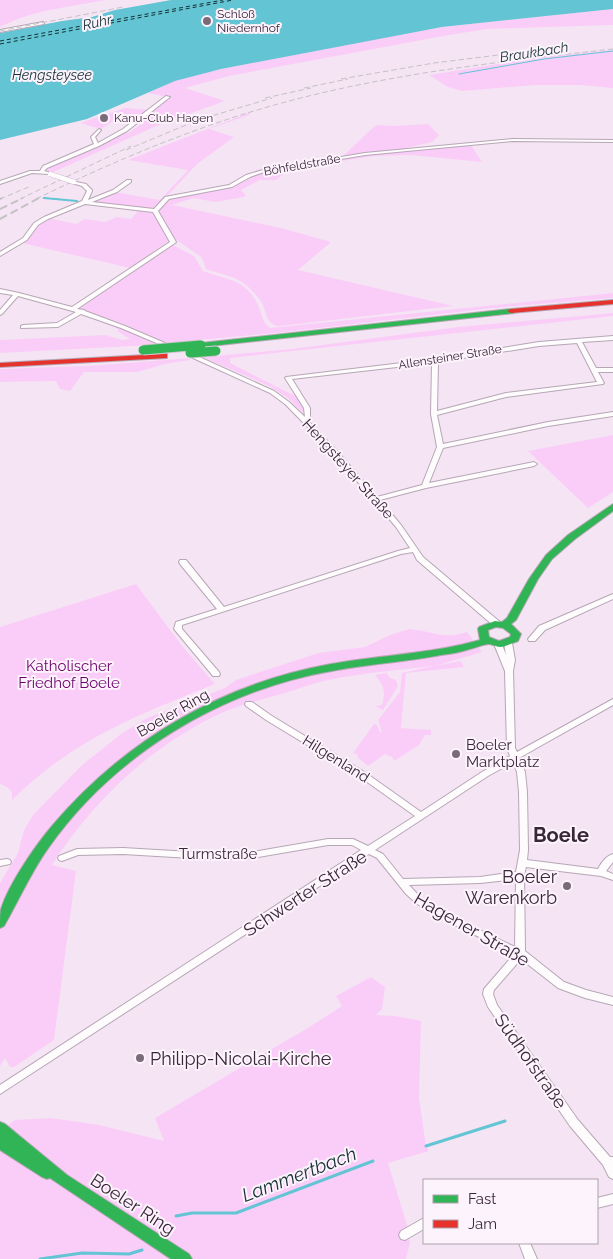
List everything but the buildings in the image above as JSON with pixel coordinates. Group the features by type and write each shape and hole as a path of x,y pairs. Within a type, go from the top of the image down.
{"main road":[{"path":"0,358 201,345 613,301"},
{"path":"0,365 164,350 216,351 447,324 613,309"},
{"path":"501,625 515,637 494,641 482,631 511,620 541,568 550,557 566,541 613,507"},
{"name":"Boeler Ring","path":"0,923 8,903 34,858 59,825 90,791 120,765 195,714 236,695 279,680 344,666 441,652 494,641"},
{"name":"Boeler Ring","path":"0,1128 62,1179 184,1259"},
{"name":"Boeler Ring","path":"0,1142 36,1167 62,1179"}],"street":[{"path":"0,31 43,23"},
{"path":"42,171 45,167 97,145 125,130 168,97"},
{"path":"97,145 93,137 99,130"},
{"name":"Böhfeldstraße","path":"155,211 167,198 230,186 248,176 263,171 332,159 402,150 524,139 613,141"},
{"path":"0,183 32,172 42,171 84,185 90,191 84,202"},
{"path":"0,254 25,238 36,224 46,218 84,202 95,200 115,191 129,181"},
{"path":"74,308 172,242 155,211 84,202"},
{"path":"0,291 74,308 164,350"},
{"path":"0,312 17,294"},
{"path":"23,327 58,325 82,311"},
{"name":"Allensteiner Straße","path":"308,422 307,408 288,378 435,361 499,349 613,338"},
{"path":"434,414 506,394 601,383 578,340"},
{"name":"Hengsteyer Straße","path":"195,357 272,392 287,403 308,422 403,530 414,550 426,563 479,609 501,625"},
{"path":"425,486 440,447 434,414 435,361"},
{"path":"594,370 613,370"},
{"path":"440,447 548,424 613,414"},
{"path":"376,499 425,486 534,464"},
{"path":"216,674 178,629 178,625 182,622 400,552 414,550"},
{"path":"183,562 222,610"},
{"path":"532,639 542,628 613,596"},
{"path":"494,641 509,670 510,742 523,779 520,953"},
{"name":"Schwerter Straße","path":"0,1090 372,850 421,816 515,758 613,702"},
{"name":"Hilgenland","path":"249,704 363,775 421,816"},
{"name":"Turmstraße","path":"62,858 77,852 95,851 247,856 277,852 310,844 343,841 353,842 372,850"},
{"name":"Hagener Straße","path":"372,850 380,856 419,901 437,912 520,953 561,985 585,994 613,1001"},
{"path":"602,873 605,865 613,858"},
{"path":"523,863 602,873 613,877"},
{"path":"401,882 480,880 520,875"},
{"name":"Südhofstraße","path":"520,953 489,989 488,994 493,1007 574,1124 610,1162"},
{"path":"610,1162 613,1174"},
{"path":"598,1203 613,1199"},
{"path":"405,1235 423,1224"},
{"path":"525,1244 531,1259"}],"green space":[{"path":"0,0 105,0 38,13 0,27"},
{"path":"613,9 613,25 487,29 229,76 185,88 225,101 161,124 51,173 46,170 49,167 91,150 122,133 128,133 143,123 119,117 101,129 80,123 125,108 151,110 168,97 148,93 175,81 305,51 442,27"},
{"path":"613,50 613,88 579,85 536,85 462,91 448,87 429,75 535,58"},
{"path":"251,112 249,115 209,129 234,137 197,164 155,209 95,202 114,192 160,200 188,170 128,160"},
{"path":"428,124 439,135 432,142 406,149 261,170 228,186 174,196 225,186 257,170 343,156 376,125"},
{"path":"471,145 482,162 411,155 374,156 290,169 276,180 260,180 241,190 246,195 244,197 215,202 193,198 172,205 281,228 331,242 298,270 453,306 280,326 275,325 271,323 260,300 248,286 236,279 206,269 200,256 172,237 159,212 169,200 197,192 224,189 262,172 314,162"},
{"path":"139,210 155,214 169,241 130,268 22,243 47,218 77,224 84,219 105,222 117,217 131,219"},
{"path":"171,244 194,256 203,271 235,281 247,290 253,296 262,318 270,328 613,293 613,298 502,307 276,333 167,343 116,321 79,309"},
{"path":"613,313 613,316 230,358 230,363 297,397 304,407 306,416 288,398 269,386 203,357 292,349 458,327"},
{"path":"108,323 152,342 153,345 0,353 0,340 105,335 122,340 130,339 117,331 118,329 106,324"},
{"path":"190,358 190,360 165,364 138,372 84,372 70,391 60,389 56,381 0,382 0,369 89,366"},
{"path":"613,435 613,492 588,508 528,451"},
{"name":"Katholischer Friedhof Boele","path":"136,584 182,646 215,684 107,731 59,761 12,800 12,792 0,784 0,627"},
{"path":"409,629 444,635 467,632 482,652 435,666 461,661 464,667 406,673 401,728 431,730 431,735 425,735 419,745 394,761 392,757 385,754 368,766 357,757 358,755 353,753 374,724 382,732 378,720 400,692 402,673 433,666 328,680 226,711 175,739 151,756 106,796 68,841 52,865 76,871 54,1040 14,1067 10,1067 5,1058 0,1066 0,883 18,853 24,830 33,815 82,765 121,734 147,718 225,688 236,680 318,653 365,647 390,635"},
{"path":"387,673 390,678 396,680 398,686 383,710 375,706 382,705 384,692 375,675"},
{"path":"371,977 385,987 382,1009 376,1015 395,1016 421,1021 419,1098 426,1146 429,1151 388,1163 407,1225 410,1243 406,1259 0,1259 0,1131 15,1120 51,1118 99,1125 164,1141 155,1118 342,1006 336,996"}],"water":[{"name":"Hengsteysee","path":"171,0 613,0 613,9 442,27 221,69 175,81 87,119 0,140 0,33 92,17 115,10"}],"waterway":[{"name":"Braukbach","path":"459,74 544,59 613,51"},
{"path":"47,198 58,199"},
{"path":"47,198 77,201"},
{"name":"Lammertbach","path":"426,1146 505,1121"},
{"name":"Lammertbach","path":"176,1216 192,1213 236,1213 373,1161"},
{"name":"Lammertbach","path":"40,1259 82,1253 129,1254 142,1250"}],"ferry route":[{"path":"0,41 223,0"},
{"path":"0,44 233,0"}],"railway":[{"path":"0,31 123,7"},
{"path":"36,199 120,160 177,137 264,108 393,78 525,59 613,49"},
{"path":"341,79 434,63 539,50"},
{"path":"304,88 348,79"},
{"path":"265,98 311,88"},
{"path":"126,150 198,120 272,98"},
{"path":"20,199 131,146"},
{"path":"2,198 0,199 31,186"},
{"path":"0,209 23,198"},
{"path":"0,219 39,198"}],"traffic: fast":[{"path":"201,345 511,311"},
{"path":"143,350 201,345"},
{"path":"190,353 216,351"},
{"path":"504,625 511,620 533,579 549,557 571,537 613,507"},
{"path":"495,624 510,627 516,634 514,639 499,644 484,639 483,629 495,624"},
{"path":"0,923 36,856 76,805 134,753 166,731 199,712 271,682 331,667 443,652 487,641"},
{"path":"0,1128 62,1179 184,1259"},
{"path":"0,1142 47,1173"}],"traffic: jam":[{"path":"511,311 613,302"},
{"path":"0,365 164,356"}],"place":[{"name":"Schloß Niedernhof","path":"207,21"},
{"name":"Kanu-Club Hagen","path":"104,118"},
{"name":"Boeler Marktplatz","path":"456,754"},
{"name":"Boeler Warenkorb","path":"567,886"},
{"name":"Philipp-Nicolai-Kirche","path":"140,1058"}],"district":[{"name":"Boele","path":"561,835"}],"water label":[{"name":"Ruhr","path":"97,22"}]}
